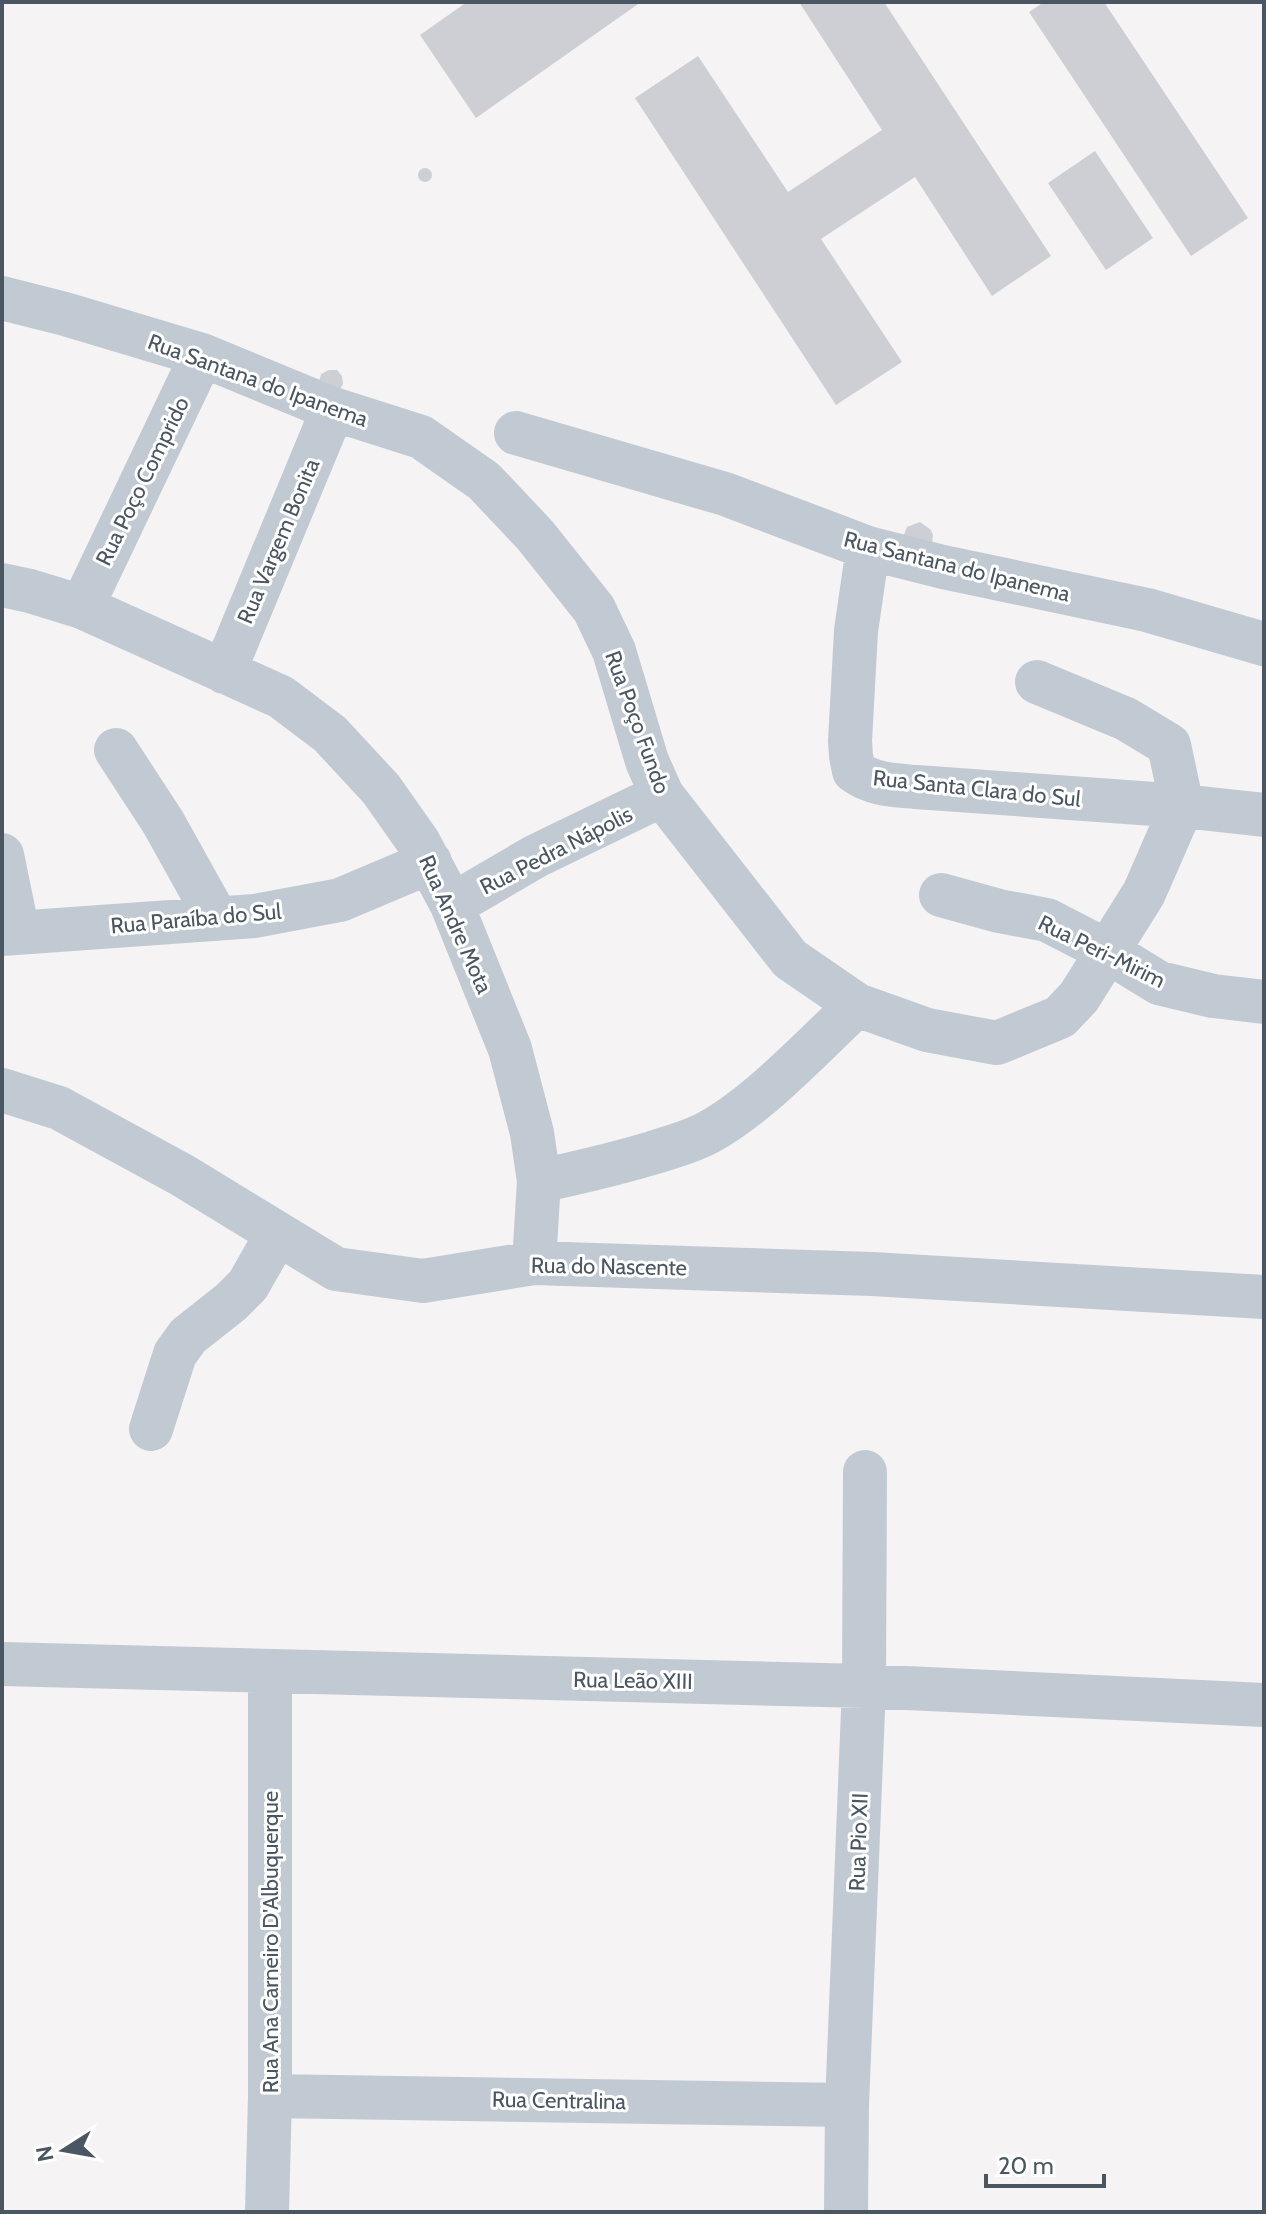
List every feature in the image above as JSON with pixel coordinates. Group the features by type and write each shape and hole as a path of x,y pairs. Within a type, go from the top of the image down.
{"street":[{"name":"Rua Santana do Ipanema","path":"2,298 202,355 333,409 421,437"},
{"name":"Rua Poço Comprido","path":"82,607 202,355"},
{"name":"Rua Vargem Bonita","path":"224,672 333,409"},
{"name":"Rua Santana do Ipanema","path":"516,433 725,494 868,548 1147,610 1264,644"},
{"name":"Rua Poço Fundo","path":"421,437 484,481 535,535 594,609 614,651 647,761 662,795 790,959 857,1005 927,1030 997,1043 1060,1017 1079,997 1144,893 1182,806"},
{"name":"Rua Santa Clara do Sul","path":"868,548 856,631 850,741 854,771 866,780 882,784 1182,806"},
{"name":"Rua Andre Mota","path":"2,585 82,607 281,697 330,734 381,789 419,843 452,905 510,1049 532,1133 539,1181 534,1263"},
{"path":"1037,682 1126,719 1169,745 1182,806 1264,815"},
{"path":"116,750 163,822 217,919"},
{"name":"Rua Pedra Nápolis","path":"452,905 536,856 662,795"},
{"path":"2,855 10,934"},
{"name":"Rua Paraíba do Sul","path":"10,934 255,916 340,900 430,862"},
{"name":"Rua Peri-Mirim","path":"941,895 1047,920 1159,983 1213,996 1264,1002"},
{"path":"539,1181 616,1164 706,1134 751,1102 857,1005"},
{"name":"Rua do Nascente","path":"2,1090 59,1108 182,1175 336,1269 423,1281 534,1263 872,1274 1264,1297"},
{"path":"151,1429 175,1354 188,1336 248,1285 277,1234"},
{"name":"Rua Pio XII","path":"846,2212 847,2105 864,1686 865,1472"},
{"name":"Rua Leão XIII","path":"2,1664 864,1686 1264,1705"},
{"name":"Rua Ana Carneiro D'Albuquerque","path":"267,2212 270,1671"},
{"name":"Rua Centralina","path":"270,2096 847,2105"}],"building":[{"path":"467,2 641,2 476,118 420,35"},
{"path":"799,2 884,2 1051,256 992,296 915,177 821,239 902,362 836,405 635,98 698,56 788,192 882,130"},
{"path":"1044,2 1104,2 1248,218 1191,256 1029,12"},
{"path":"1095,151 1153,238 1106,270 1048,183"},
{"path":"425,168 432,175 425,182 418,175"},
{"path":"337,370 342,376 343,384 339,391 319,382 321,374"},
{"path":"920,522 931,530 932,544 903,537 907,527"}]}
